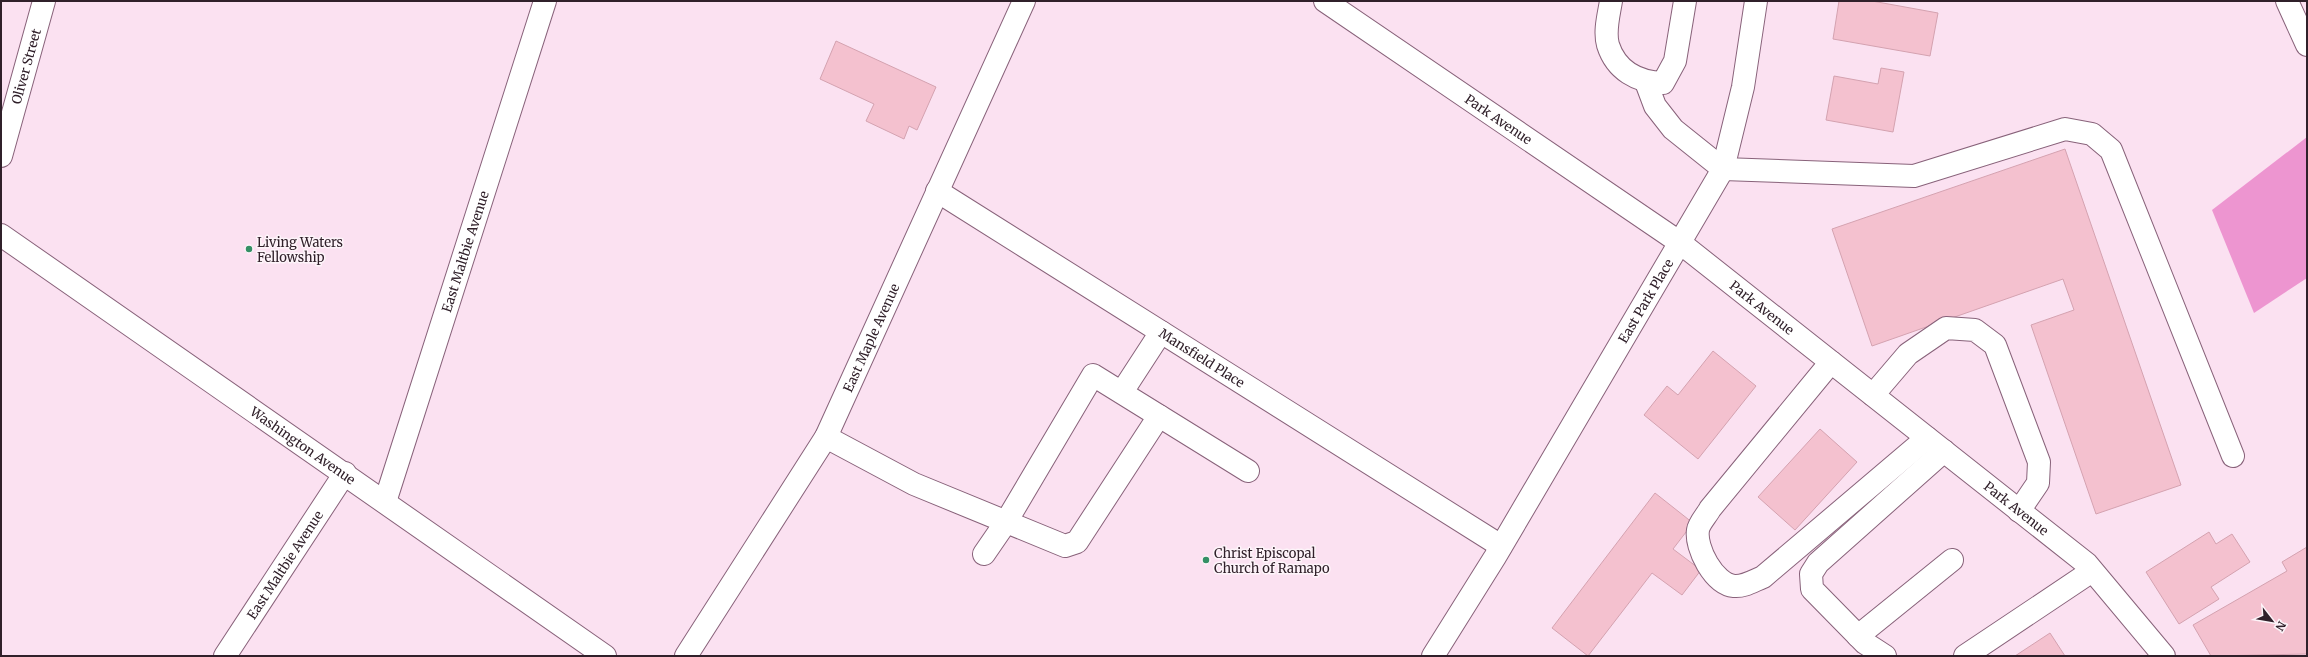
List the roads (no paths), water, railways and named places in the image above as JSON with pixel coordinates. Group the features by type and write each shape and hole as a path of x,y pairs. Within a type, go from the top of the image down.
{"street":[{"name":"Oliver Street","path":"1,156 44,1"},
{"name":"East Maltbie Avenue","path":"385,502 545,1"},
{"name":"East Maple Avenue","path":"686,656 826,437 1024,1"},
{"name":"Park Avenue","path":"1325,1 1679,242 2092,570 2164,656"},
{"path":"1611,1 1607,30 1608,44 1623,70 1646,82 1663,83 1675,61 1685,1"},
{"name":"East Park Place","path":"1433,656 1501,546 1723,169 1743,87 1756,1"},
{"path":"2287,1 2307,45"},
{"path":"1646,82 1655,106 1673,129 1723,169 1914,176 2065,129 2092,134 2111,150 2233,456"},
{"name":"Mansfield Place","path":"937,191 1501,546"},
{"name":"Washington Avenue","path":"1,235 345,473 605,656"},
{"path":"1873,395 1908,354 1946,328 1975,330 1995,345 2038,462 2038,483 2019,511"},
{"path":"1122,392 1161,332"},
{"path":"1831,362 1710,509 1698,529 1698,540 1704,559 1720,580 1732,586 1744,585 1763,577 1927,438"},
{"path":"984,554 1006,522 1093,375 1248,471"},
{"path":"826,437 914,484 1065,546 1077,542 1159,416"},
{"path":"1885,656 1858,636 1812,589 1811,574 1818,563 1944,452"},
{"name":"East Maltbie Avenue","path":"225,656 345,473"},
{"path":"1858,636 1952,560"},
{"path":"1965,656 2092,570"}],"place":[{"name":"Living Waters Fellowship","path":"249,249"},
{"name":"Christ Episcopal Church of Ramapo","path":"1206,560"}]}
